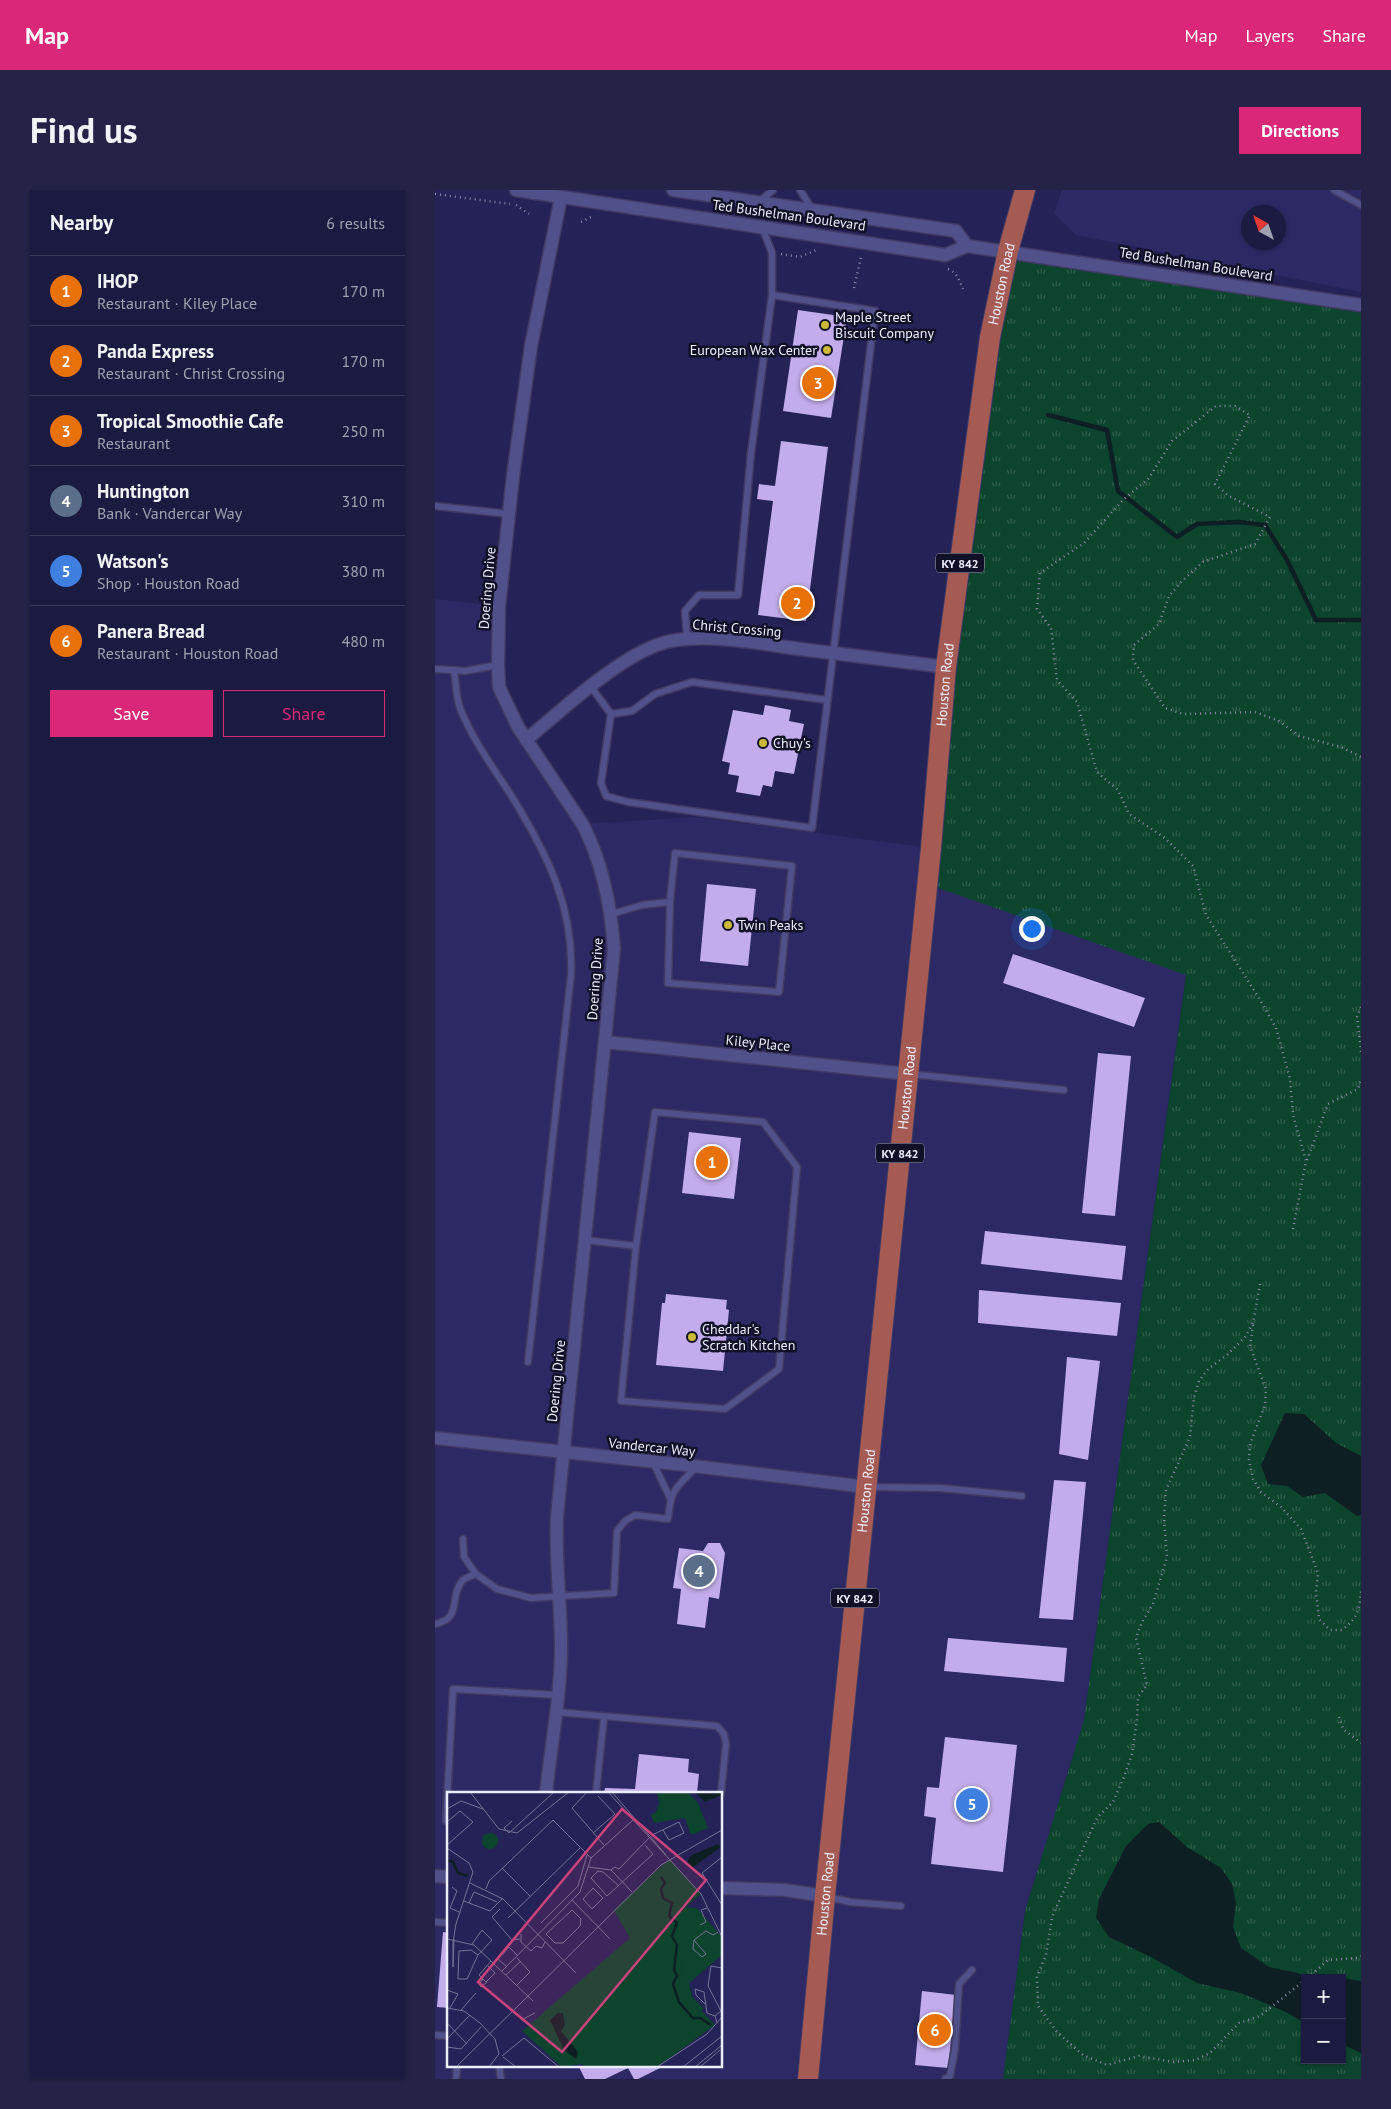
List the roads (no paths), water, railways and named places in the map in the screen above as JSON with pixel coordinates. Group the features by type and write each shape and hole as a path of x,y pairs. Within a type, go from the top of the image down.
{"main road":[{"name":"Houston Road","path":"808,2079 931,848 946,667 990,337 1008,251 1025,190"}],"street":[{"name":"Ted Bushelman Boulevard","path":"516,190 945,254 967,246 1008,251 1361,305"},
{"name":"Ted Bushelman Boulevard","path":"673,190 956,231 967,246"},
{"name":"Doering Drive","path":"546,1792 561,1648 556,1543 614,958 612,914 602,872 583,824 518,727 499,687 497,665 499,606 531,346 561,197"},
{"name":"Christ Crossing","path":"526,740 631,657 658,644 687,638 731,641 946,667"},
{"name":"Kiley Place","path":"605,1042 908,1074"},
{"name":"Vandercar Way","path":"435,1438 697,1466 867,1487"},
{"path":"723,1888 785,1890 825,1896"}],"lane":[{"path":"759,202 773,190"},
{"path":"800,190 813,210"},
{"path":"1334,190 1361,205"},
{"path":"687,638 685,611 699,595 738,595 752,444 772,296 772,253 761,226"},
{"path":"591,687 611,714 601,783 606,796 628,802 812,828 875,311 772,296"},
{"path":"435,506 509,514"},
{"path":"435,669 465,670 497,665"},
{"path":"454,670 459,706 477,744 537,840 559,888 569,923 571,975 527,1362"},
{"path":"611,714 632,712 655,694 692,682 827,700"},
{"path":"675,853 792,866 779,992 668,983 670,902 675,853"},
{"path":"612,914 642,905 670,902"},
{"path":"908,1074 1063,1090"},
{"path":"655,1112 763,1122 797,1167 779,1369 725,1409 621,1401 636,1246 655,1112"},
{"path":"585,1240 636,1246"},
{"path":"653,1462 670,1498"},
{"path":"463,1538 464,1557 476,1574 497,1589 531,1598 615,1593 617,1531 625,1521 635,1515 668,1519 670,1498 678,1484 697,1466"},
{"path":"867,1487 940,1488 1022,1496"},
{"path":"435,1624 444,1622 453,1615 457,1590 463,1580 476,1574"},
{"path":"448,1792 453,1689 557,1695"},
{"path":"555,1711 717,1726 724,1734 726,1744 721,1792"},
{"path":"596,1792 604,1716"},
{"path":"447,1803 447,1822"},
{"path":"825,1896 850,1902 901,1906"},
{"path":"945,2079 950,2076 955,2048 959,1984 972,1970"},
{"path":"456,2079 457,2066"},
{"path":"499,2066 501,2079"}],"waterway":[{"path":"1048,415 1107,430 1118,491 1177,537 1197,524 1239,522 1265,525 1287,560 1316,620 1361,620"}],"place":[{"name":"Maple Street Biscuit Company","path":"825,325"},
{"name":"European Wax Center","path":"827,350"},
{"name":"Tropical Smoothie Cafe","path":"818,383"},
{"name":"Panda Express","path":"797,603"},
{"name":"Chuy's","path":"763,743"},
{"name":"Twin Peaks","path":"728,925"},
{"name":"IHOP","path":"712,1162"},
{"name":"Cheddar's Scratch Kitchen","path":"692,1337"},
{"name":"Huntington","path":"699,1571"},
{"name":"Watson's","path":"972,1804"},
{"name":"Panera Bread","path":"935,2030"}]}
